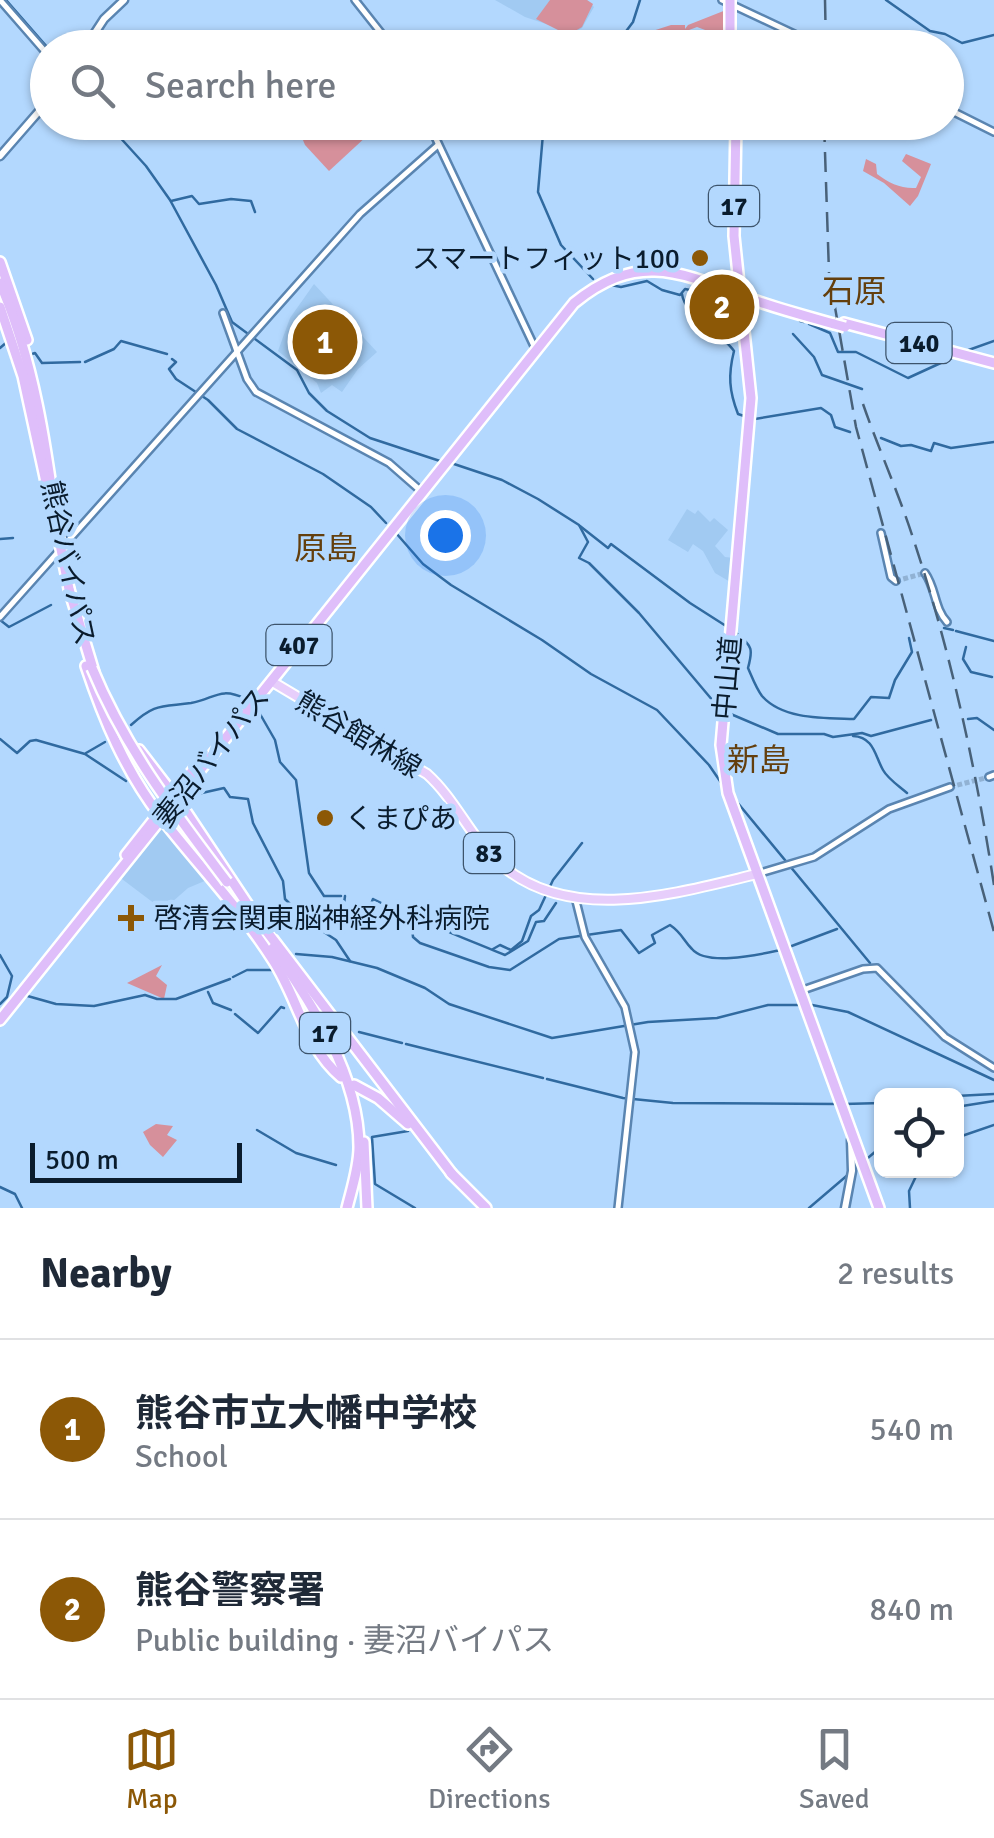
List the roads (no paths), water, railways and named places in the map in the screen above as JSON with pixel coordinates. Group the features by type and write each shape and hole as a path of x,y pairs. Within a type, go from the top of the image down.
{"highway":[{"path":"728,2 729,30"},
{"name":"中山道","path":"736,140 738,292 751,398 721,760 727,790 880,1208"},
{"name":"17","path":"0,262 29,347 40,394 49,467"},
{"name":"妻沼バイパス","path":"175,798 184,781 571,300 595,282 642,268 695,272 738,292"},
{"name":"熊谷バイパス","path":"0,283 28,366 49,467 56,530"},
{"name":"熊谷バイパス","path":"0,292 28,382 67,590 90,669 132,741 258,920"},
{"name":"140","path":"738,292 839,324 994,364"},
{"name":"17","path":"0,307 23,376 48,489"},
{"name":"妻沼バイパス","path":"0,1017 420,490"},
{"name":"熊谷バイパス","path":"67,590 90,669"},
{"name":"17","path":"79,639 106,724 120,754 160,817 274,950"},
{"name":"17","path":"90,669 134,754 274,950 323,1029 344,1076 360,1148 347,1208"},
{"path":"161,780 171,784 184,781"},
{"name":"17","path":"225,882 452,1174"},
{"name":"17","path":"242,916 274,961 314,1048 341,1077"},
{"name":"17","path":"258,920 312,1001 347,1072 363,1135 367,1208"},
{"name":"17","path":"354,1085 406,1121 486,1208"}],"main road":[{"path":"97,30 124,0"},
{"path":"0,156 30,122"},
{"name":"熊谷館林線","path":"271,680 426,774 448,796 482,845 505,868 536,886 575,897 627,899 665,895 757,874"},
{"path":"846,1208 854,1136"}],"street":[{"path":"0,0 30,34"},
{"path":"355,0 379,30"},
{"path":"728,2 786,30"},
{"path":"964,117 994,132"},
{"path":"436,140 534,347"},
{"path":"0,617 375,198 438,145"},
{"path":"223,313 247,378 260,395 389,463 420,490"},
{"path":"881,533 890,576 896,581"},
{"path":"925,574 930,578 938,612 947,622"},
{"path":"757,874 814,857 889,809 950,787"},
{"path":"575,897 585,937 620,996 635,1052 618,1208"},
{"path":"800,991 878,968 945,1037 994,1068"}],"waterway":[{"path":"6,0 32,30"},
{"path":"627,30 640,0"},
{"path":"886,0 929,30"},
{"path":"964,42 994,35"},
{"path":"122,140 170,200 232,322 297,370 309,393 327,411 370,438 443,462"},
{"path":"542,140 538,192 561,245 593,279"},
{"path":"171,201 192,196 199,204 231,199 251,201 255,212"},
{"path":"611,285 621,287 647,281 680,295 685,289 709,288"},
{"path":"682,294 689,309 734,351 731,390 738,414 747,417"},
{"path":"800,321 804,322"},
{"path":"809,324 830,333 838,352 856,352 908,378 956,356"},
{"path":"793,334 814,357 822,375 862,389"},
{"path":"85,362 114,349 121,341 167,354"},
{"path":"963,352 994,341"},
{"path":"0,348 7,342 12,360"},
{"path":"32,354 42,363 80,362"},
{"path":"172,359 176,362 169,369 176,379 208,400 237,429 323,474 371,507 386,523"},
{"path":"755,419 821,408 831,415 835,427 850,432"},
{"path":"881,438 931,451 934,443 951,448 994,442"},
{"path":"451,463 502,480 579,525 588,542 579,558 589,563 639,613 719,708"},
{"path":"580,526 726,626"},
{"path":"396,533 423,564 451,585 591,674 657,710 722,784"},
{"path":"0,539 13,538"},
{"path":"0,620 9,627 51,605"},
{"path":"944,628 953,630"},
{"path":"956,631 994,641"},
{"path":"736,633 750,649 748,668 756,686 771,704 793,714 854,719 871,697 889,698 912,652 909,638"},
{"path":"966,647 963,659 971,672 992,677"},
{"path":"131,725 159,707 223,693 246,699"},
{"path":"256,707 275,740 280,762 296,780 309,873 324,896 341,896"},
{"path":"726,712 778,734 833,737 862,733 871,736 931,720"},
{"path":"968,719 977,718 994,730"},
{"path":"853,736 870,744 885,773 907,793"},
{"path":"0,739 17,753 36,740 85,754 126,781"},
{"path":"86,753 105,742"},
{"path":"193,795 224,788 230,797 248,799 253,823 283,881 285,899 307,921 336,940 350,961"},
{"path":"737,802 870,963"},
{"path":"493,949 500,945 511,950 522,941 531,916 539,910 553,880 582,843"},
{"path":"345,896 343,912 365,919 373,899 505,955 528,941 536,922 544,921 556,903"},
{"path":"411,918 413,937 420,943 489,967 510,970 559,939 621,930 639,953 655,943 652,935 670,925 692,949 709,957 735,958 781,950"},
{"path":"789,947 837,929"},
{"path":"296,954 332,957 377,968 425,988 449,1004 552,1038 648,1022 717,1018 768,1005 799,1005"},
{"path":"0,955 12,976 7,997 0,1004"},
{"path":"233,977 247,970 274,970"},
{"path":"24,995 56,1004 94,1006 145,995 176,999 230,979"},
{"path":"208,992 213,1003 231,1010"},
{"path":"807,1004 848,1012 994,1080"},
{"path":"909,1005 942,1038 994,1071"},
{"path":"235,1014 258,1033 284,1008"},
{"path":"359,1032 402,1043"},
{"path":"406,1044 543,1078"},
{"path":"547,1079 623,1098 673,1103 836,1104"},
{"path":"964,1096 994,1094"},
{"path":"964,1106 994,1101"},
{"path":"844,1104 874,1103"},
{"path":"964,1135 994,1125"},
{"path":"257,1130 296,1153 336,1165"},
{"path":"408,1131 372,1137 375,1184 415,1208"},
{"path":"856,1168 874,1153"},
{"path":"809,1208 850,1173"},
{"path":"910,1208 909,1191 915,1178"},
{"path":"0,1187 15,1194 22,1208"}],"tunnel":[{"path":"896,581 925,573"},
{"path":"950,787 989,777"}],"railway":[{"path":"825,0 826,30"},
{"path":"825,140 829,273 856,427 994,932"},
{"path":"863,404 908,524 940,626 971,755 994,885"}],"place":[{"name":"スマートフィット100","path":"700,258"},
{"name":"熊谷警察署","path":"722,307"},
{"name":"熊谷市立大幡中学校","path":"325,342"},
{"name":"くまぴあ","path":"325,818"},
{"name":"啓清会関東脳神経外科病院","path":"131,918"}],"district":[{"name":"石原","path":"854,291"},
{"name":"原島","path":"326,548"},
{"name":"新島","path":"759,760"}]}
